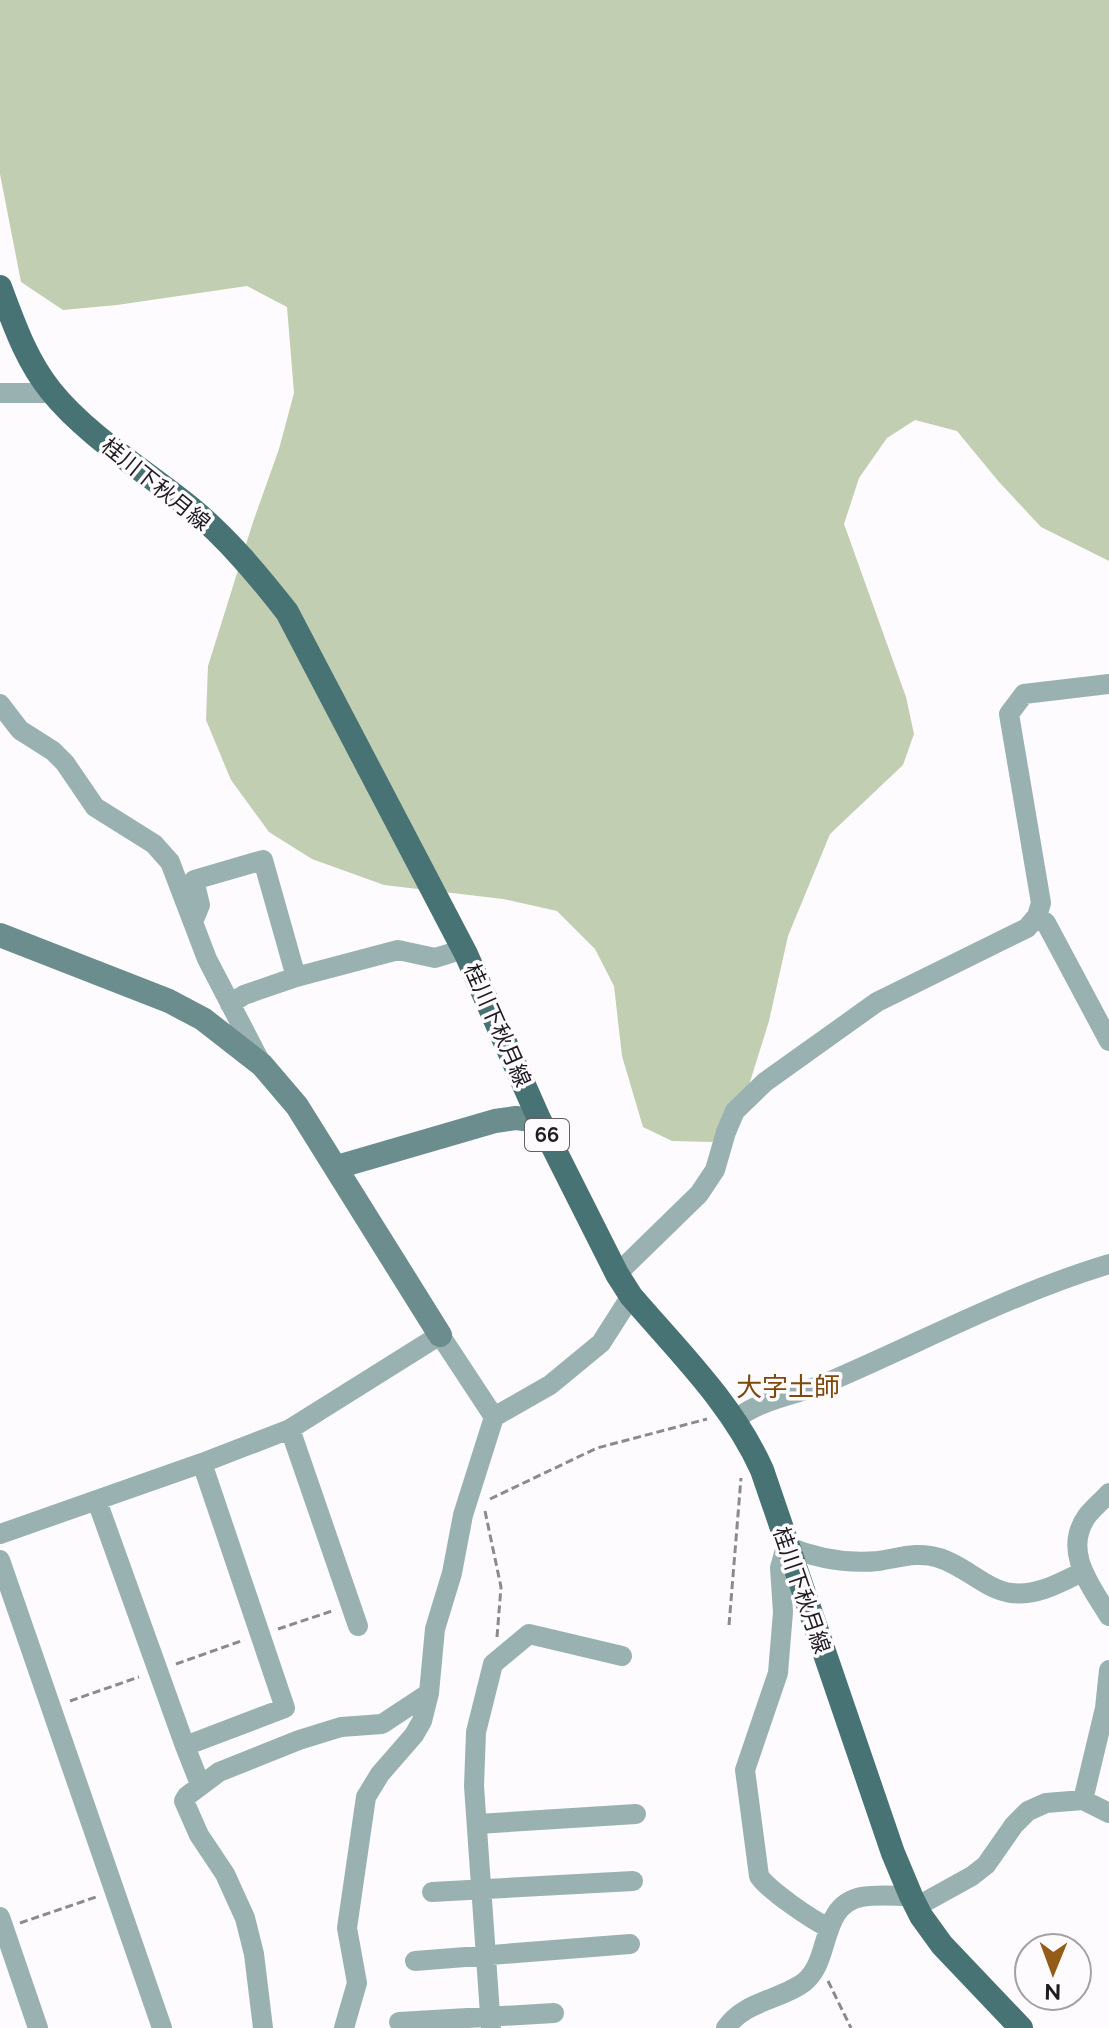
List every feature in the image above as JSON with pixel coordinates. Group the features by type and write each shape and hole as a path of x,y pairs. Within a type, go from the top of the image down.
{"main road":[{"name":"桂川下秋月線","path":"0,287 26,354 52,393 97,435 193,510 248,562 287,612 464,949 540,1121 617,1274 631,1296 732,1415 757,1459 893,1853 914,1902 942,1945 1021,2028"}],"street":[{"path":"0,393 52,393"},
{"path":"617,1274 699,1194 715,1170 735,1111 765,1082 877,1002 1027,928 1037,916 1041,903 1009,714 1024,694 1109,684"},
{"path":"0,704 20,730 53,751 65,763 95,807 154,844 170,862 207,959 262,1065"},
{"path":"193,922 200,905 194,880 263,860 296,977"},
{"path":"1037,916 1046,923 1109,1041"},
{"path":"0,935 169,1001 203,1019 262,1065 297,1106 494,1417"},
{"path":"230,1004 244,995 296,977 398,950 435,958 464,949"},
{"path":"337,1167 495,1121 516,1118 540,1121"},
{"path":"732,1415 823,1384 1003,1302 1065,1277 1109,1264"},
{"path":"344,2028 357,1983 347,1928 366,1797 422,1721 429,1693 435,1629 452,1573 463,1515 494,1417 550,1385 601,1343 631,1296"},
{"path":"0,1534 290,1429 440,1335"},
{"path":"290,1429 358,1626"},
{"path":"202,1463 285,1708 299,1740"},
{"path":"1109,1493 1086,1517 1079,1532 1077,1557 1082,1572 1109,1616"},
{"path":"97,1501 200,1784"},
{"path":"829,1928 810,1918 763,1883 759,1876 745,1770 778,1673 783,1612 780,1568 786,1546 830,1559 878,1561 924,1555 941,1558 1011,1593 1043,1591 1082,1572"},
{"path":"0,1560 162,2028"},
{"path":"490,2022 474,1786 476,1732 493,1664 529,1634 622,1656"},
{"path":"1083,1800 1105,1708 1109,1670"},
{"path":"263,2028 254,1954 245,1918 225,1874 199,1835 184,1801 200,1784 219,1772 341,1727 382,1724 429,1693"},
{"path":"185,1746 285,1708"},
{"path":"726,2028 735,2016 772,1996 800,1986 810,1977 837,1912 861,1897 914,1902 972,1876 986,1865 1014,1825 1028,1811 1046,1803 1083,1800 1109,1813"},
{"path":"478,1824 636,1814"},
{"path":"432,1892 633,1881"},
{"path":"2,1922 38,2028"},
{"path":"415,1961 630,1944"},
{"path":"399,2022 490,2022 554,2013"}],"path":[{"path":"493,1664 501,1587 483,1501 597,1448 732,1415"},
{"path":"729,1625 742,1468 757,1459"},
{"path":"52,1708 350,1604"},
{"path":"2,1922 115,1891"},
{"path":"815,1968 824,1974 851,2028"}],"green space":[{"path":"0,0 1109,0 1109,561 1041,527 957,431 915,420 887,438 859,478 844,524 906,697 914,734 903,765 830,834 788,936 769,1021 739,1117 712,1142 672,1141 643,1127 622,1056 614,986 595,949 557,911 503,899 384,885 312,859 269,832 231,780 206,720 208,666 279,449 294,393 287,307 247,286 63,310 21,282 0,174"}],"district":[{"name":"大字土師","path":"788,1387"}]}
